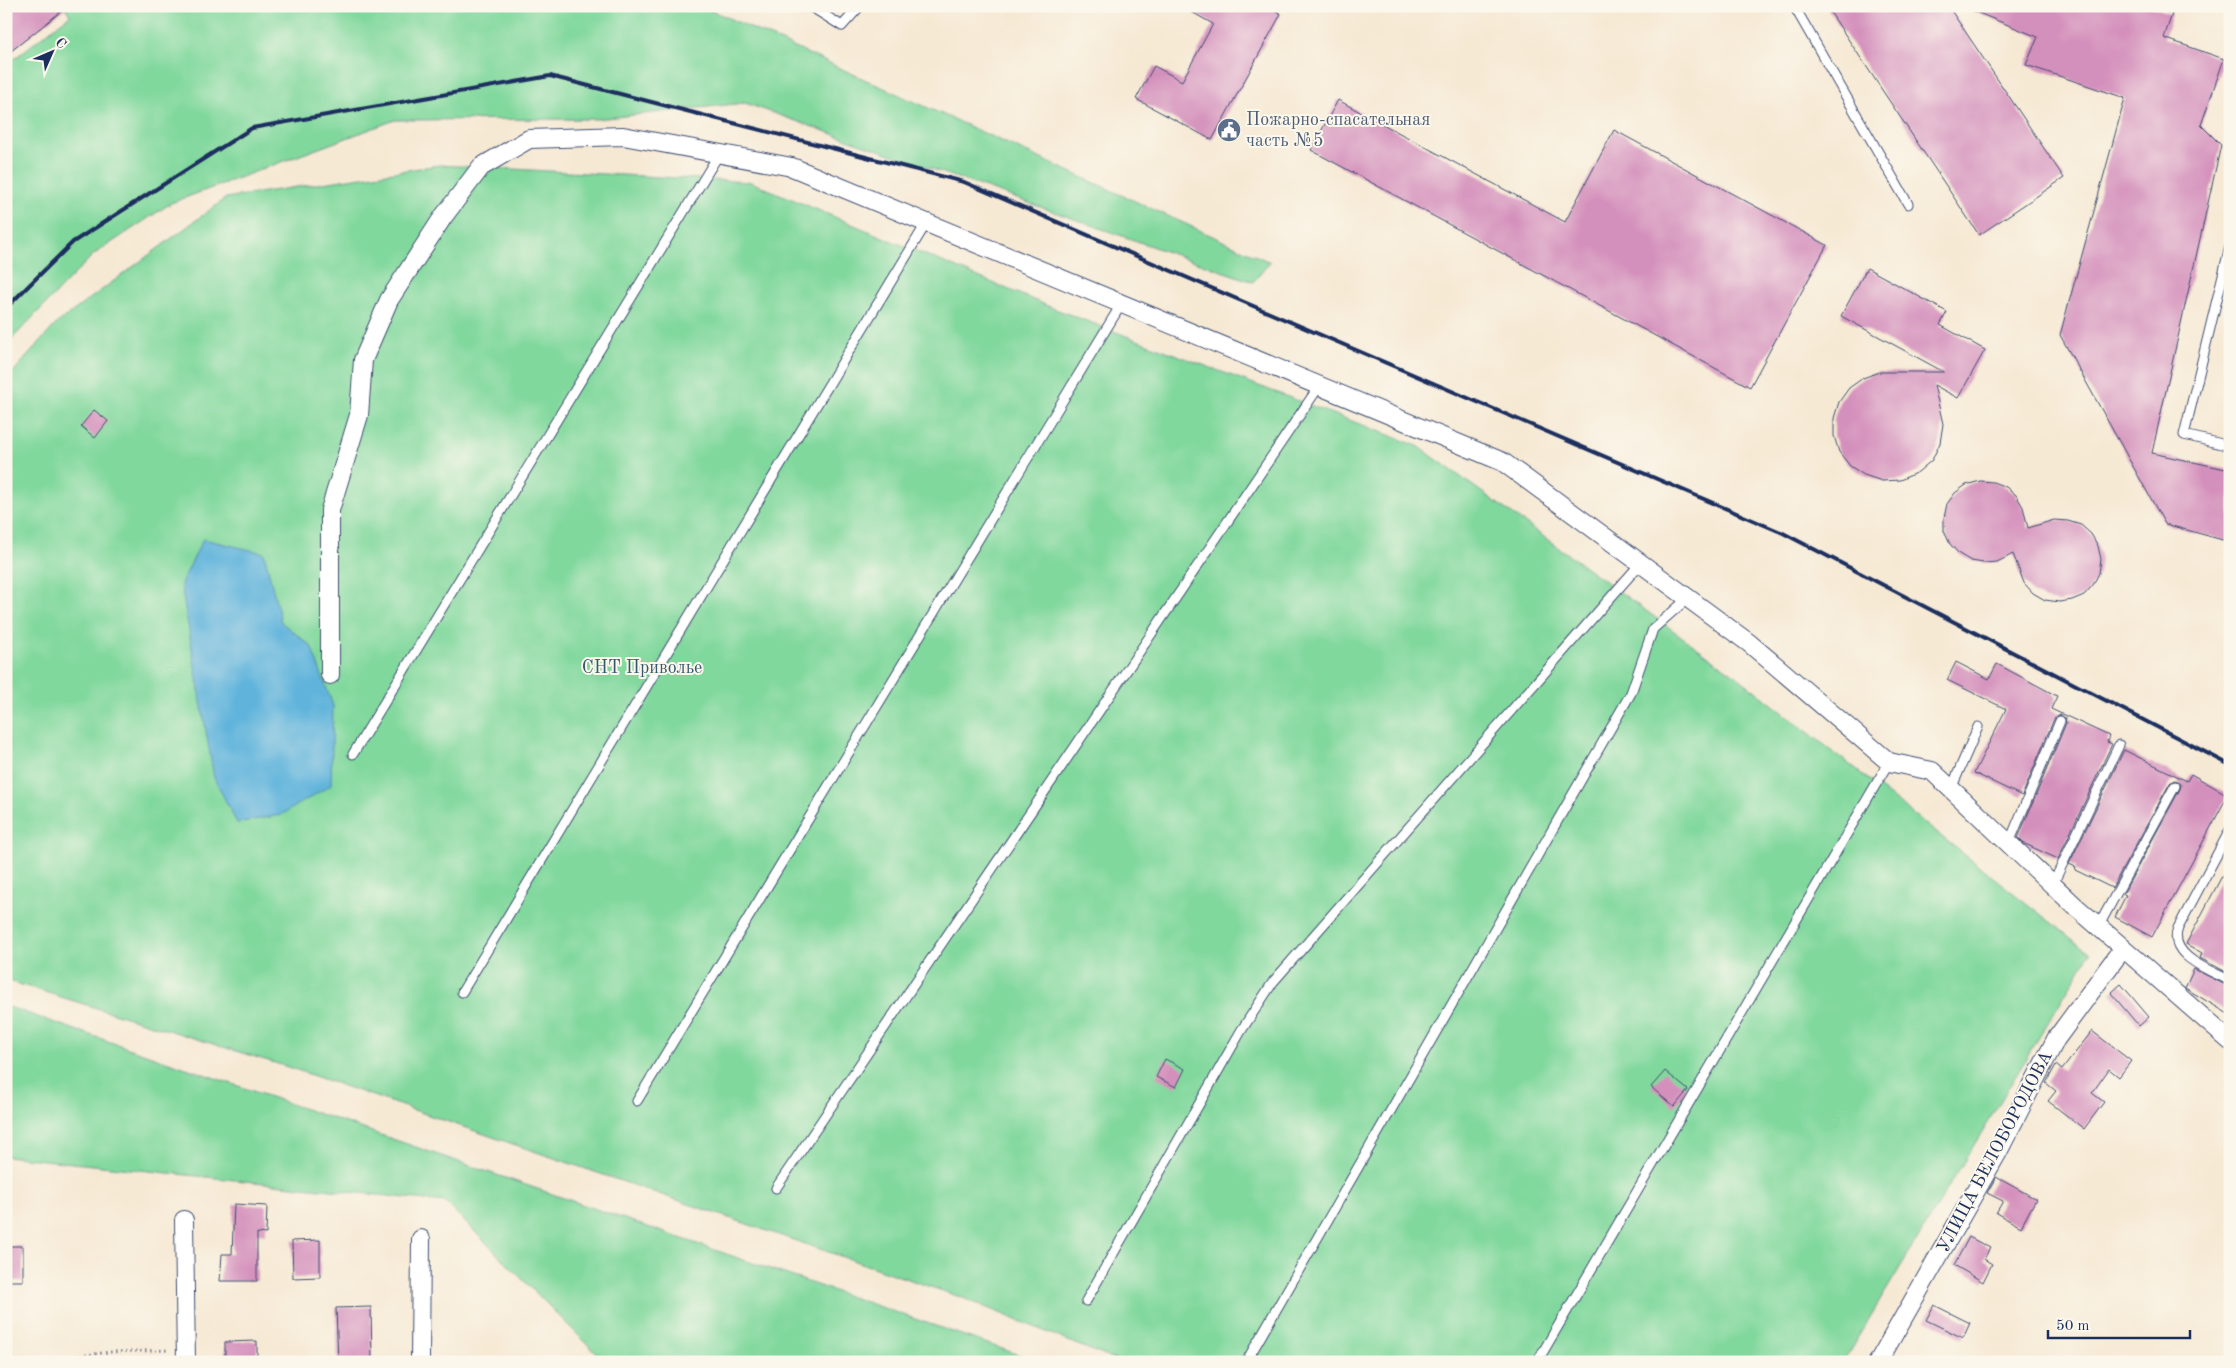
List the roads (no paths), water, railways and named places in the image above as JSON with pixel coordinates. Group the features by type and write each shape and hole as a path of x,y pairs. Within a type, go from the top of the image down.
{"street":[{"path":"330,675 330,510 359,416 363,360 389,300 443,217 481,167 529,140 623,136 792,167 1503,462 1749,644 1889,762 1932,772 2098,927 2230,1041"},
{"name":"УЛИЦА БЕЛОБОРОДОВА","path":"1878,1362 1998,1152 2056,1039 2123,948"},
{"path":"184,1220 186,1356"},
{"path":"420,1362 421,1239"}],"lane":[{"path":"810,6 842,26 860,6"},
{"path":"1794,6 1908,204"},
{"path":"353,754 719,154"},
{"path":"462,992 927,222"},
{"path":"2230,246 2184,435 2230,446"},
{"path":"637,1101 1122,303"},
{"path":"776,1188 1320,385"},
{"path":"1086,1301 1241,1031 1273,982 1640,564"},
{"path":"1246,1362 1631,693 1653,629 1687,599"},
{"path":"2010,843 2060,720"},
{"path":"1951,789 1978,727"},
{"path":"2053,884 2119,745"},
{"path":"1537,1362 1889,762"},
{"path":"2098,927 2175,786"},
{"path":"2230,830 2178,928 2176,939 2178,946 2188,958 2230,981"}],"water":[{"path":"203,539 264,553 281,622 311,646 333,706 331,785 281,815 237,823 214,778 181,584"}],"railway":[{"path":"6,308 73,242 252,128 550,76 964,182 1783,533 2230,765"}],"place":[{"name":"Пожарно-спасательная часть №5","path":"1229,130"}],"park label":[{"name":"СНТ Приволье","path":"642,668"}]}
